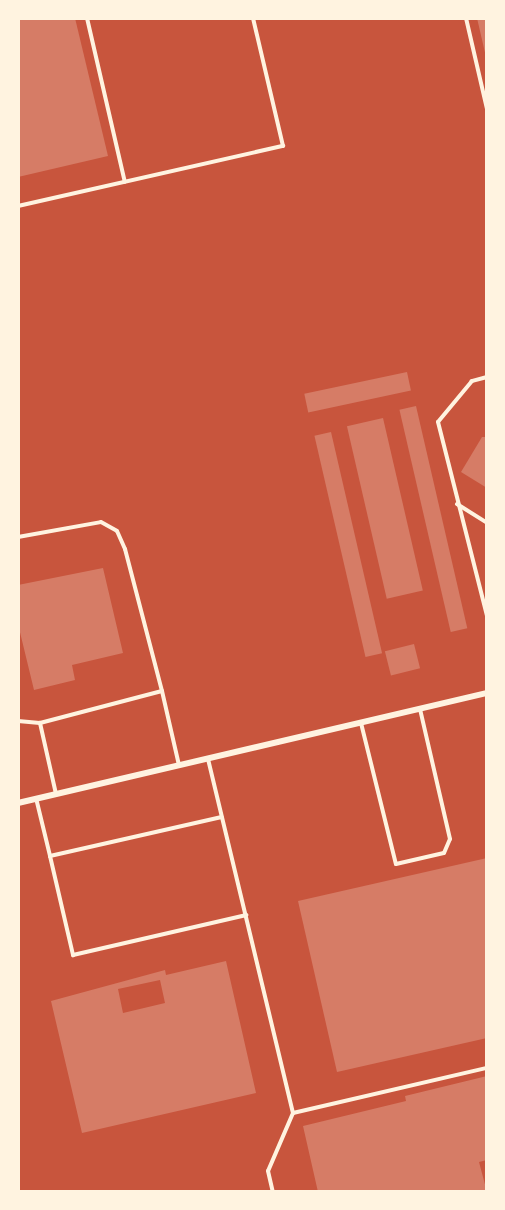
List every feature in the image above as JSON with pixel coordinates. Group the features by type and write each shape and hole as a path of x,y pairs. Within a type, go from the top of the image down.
{"street":[{"path":"18,802 487,693"}],"lane":[{"path":"87,18 125,182"},
{"path":"18,206 283,146 253,18"},
{"path":"466,18 487,109"},
{"path":"487,377 472,381 438,422 487,616"},
{"path":"457,504 487,523"},
{"path":"18,537 101,522 117,531 125,549 179,765"},
{"path":"18,722 40,723 162,691"},
{"path":"361,722 396,864 444,853 450,839 420,709"},
{"path":"40,723 56,794"},
{"path":"208,758 293,1113 268,1171 273,1192"},
{"path":"36,798 73,955 246,915"},
{"path":"50,856 222,817"},
{"path":"293,1113 487,1068"}],"building":[{"path":"18,18 75,18 108,156 18,177"},
{"path":"477,18 487,18 487,57 486,57"},
{"path":"407,372 411,391 308,412 304,394"},
{"path":"416,406 467,628 451,632 399,410"},
{"path":"383,418 423,590 387,599 347,426"},
{"path":"331,432 382,653 365,657 314,436"},
{"path":"482,437 487,437 487,488 461,472"},
{"path":"103,568 123,653 72,665 75,680 34,690 18,624 18,585"},
{"path":"414,644 420,668 391,676 385,651"},
{"path":"487,858 487,1038 337,1072 298,901"},
{"path":"226,961 256,1093 82,1133 51,1001 165,970 166,975","holes":["160,980 165,1003 123,1013 118,989"]},
{"path":"487,1076 487,1160 479,1162 487,1192 318,1192 303,1126 406,1101 405,1096"}]}
